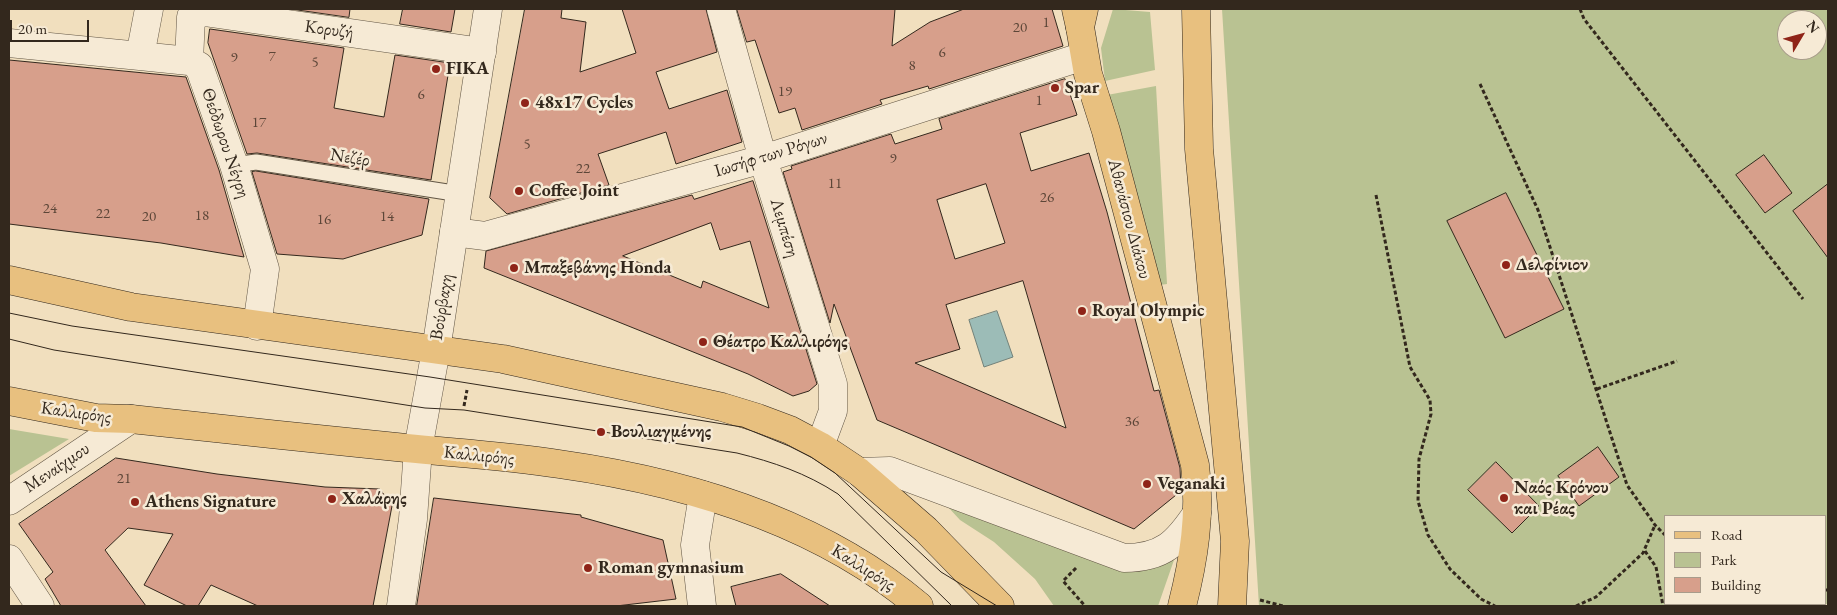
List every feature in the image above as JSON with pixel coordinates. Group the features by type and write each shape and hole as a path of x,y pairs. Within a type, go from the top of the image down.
{"main road":[{"path":"1196,9 1199,149 1235,541 1232,606"},
{"name":"Αθανάσιου Διάκου","path":"1080,15 1084,56 1195,465 1198,513 1195,545 1182,606"},
{"path":"9,280 131,307 503,359 722,407 790,430 820,446 859,472 926,530 1000,606"},
{"name":"Καλλιρόης","path":"9,401 96,418 131,419 558,464 645,479 703,495 765,516 828,546 888,581 919,606"}],"street":[{"path":"140,56 149,9"},
{"name":"Βούρβαχη","path":"401,606 413,519 418,450 436,350 488,9"},
{"name":"Λεμπέση","path":"721,9 763,160 833,384 833,411 820,446"},
{"name":"Κορυζή","path":"189,61 191,17 204,12 482,52"},
{"path":"9,43 189,61"},
{"name":"Ιωσήφ των Ρόγων","path":"454,232 485,236 763,160 1084,56"},
{"name":"Θεόδωρου Νέγρη","path":"189,61 199,66 234,165 265,269 257,326"},
{"name":"Μεναίχμου","path":"9,501 131,419"},
{"path":"859,472 890,471 1124,558 1141,558 1170,546 1181,537 1198,513"},
{"path":"696,605 695,544 703,495"},
{"path":"9,559 40,606"}],"lane":[{"name":"Νεζέρ","path":"234,165 256,162 460,194"}],"path":[{"path":"1580,9 1584,20 1803,299"},
{"path":"1480,84 1538,210 1627,484 1655,525 1664,534"},
{"path":"1376,195 1410,367 1430,400 1431,414 1419,459 1418,501 1428,534 1450,569 1481,599 1495,606"},
{"path":"1597,389 1677,361"},
{"path":"464,406 467,390"},
{"path":"1576,606 1596,597 1617,580 1644,550 1655,525"},
{"path":"1644,550 1656,567 1662,606"},
{"path":"1080,564 1063,581 1085,606"},
{"path":"1260,600 1283,606"}],"green space":[{"path":"1113,9 1150,12 1155,70 1105,81 1101,48"},
{"path":"1222,9 1828,9 1828,603 1827,515 1664,515 1664,605 1825,605 1259,606"},
{"path":"1156,86 1167,284 1160,285 1107,95"},
{"path":"9,429 69,439 9,476"},
{"path":"943,490 1121,572 1174,560 1158,606 1054,606 1035,579 994,542 960,520 937,495"}],"water":[{"path":"997,311 1013,357 984,367 969,320"}],"building":[{"path":"291,9 350,9 349,17"},
{"path":"403,9 455,9 451,32 400,24"},
{"path":"525,9 562,9 561,18 586,22 580,72 636,53 622,9 706,9 717,52 656,72 669,109 727,90 742,142 676,164 666,132 598,154 609,185 507,214 490,198"},
{"path":"737,9 895,9 892,46 930,22 964,9 1052,9 1063,46 929,89 928,86 880,100 882,104 802,130 795,108 779,113 755,40 747,42"},
{"path":"210,29 344,48 334,108 384,117 395,55 450,63 431,180 257,153 247,154 208,43"},
{"path":"9,60 186,77 219,170 244,257 161,243 9,224"},
{"path":"1065,79 1077,115 1020,133 1031,171 1089,153 1107,212 1154,391 1159,390 1180,468 1181,491 1134,529 877,420 834,304 830,323 783,172 792,169 791,166 891,134 895,144 942,129 939,119","holes":["986,184 1005,243 955,259 937,200","1023,281 1066,428 915,363 960,349 946,305"]},
{"path":"1764,155 1792,193 1765,213 1736,175"},
{"path":"256,171 429,199 422,235 343,259 277,254 252,172"},
{"path":"753,181 817,384 809,391 793,396 748,374 484,268 486,251 692,195 694,199","holes":["711,223 720,250 750,241 769,308 703,281 701,288 623,256"]},
{"path":"1828,184 1828,258 1793,211"},
{"name":"Δελφίνιον","path":"1506,193 1564,309 1505,338 1447,221"},
{"path":"1598,447 1619,477 1579,506 1558,476"},
{"path":"116,458 217,474 325,487 380,489 392,506 373,606 258,606 211,585 198,606 187,606 144,585 173,534 128,528 105,550 146,606 61,606 45,579 53,572 19,524"},
{"name":"Ναός Κρόνου και Ρέας","path":"1496,462 1539,506 1512,533 1468,490"},
{"path":"434,498 581,515 581,517 663,540 676,599 616,606 417,606"},
{"path":"781,574 830,606 736,606 731,587"}],"tram line":[{"path":"9,313 72,326 430,377 742,427 789,446 811,457 835,473 941,572 997,606"},
{"path":"9,339 54,350 425,408 464,410 750,456 801,474 838,494 952,606"}],"place":[{"name":"FIKA","path":"436,69"},
{"name":"Spar","path":"1055,88"},
{"name":"48x17 Cycles","path":"525,103"},
{"name":"Coffee Joint","path":"519,191"},
{"name":"Δελφίνιον","path":"1506,265"},
{"name":"Μπαξεβάνης Honda","path":"514,268"},
{"name":"Royal Olympic","path":"1082,311"},
{"name":"Θέατρο Καλλιρόης","path":"703,342"},
{"name":"Βουλιαγμένης","path":"601,432"},
{"name":"Veganaki","path":"1147,484"},
{"name":"Ναός Κρόνου και Ρέας","path":"1504,498"},
{"name":"Χαλάρης","path":"332,499"},
{"name":"Athens Signature","path":"135,502"},
{"name":"Roman gymnasium","path":"588,568"}]}
